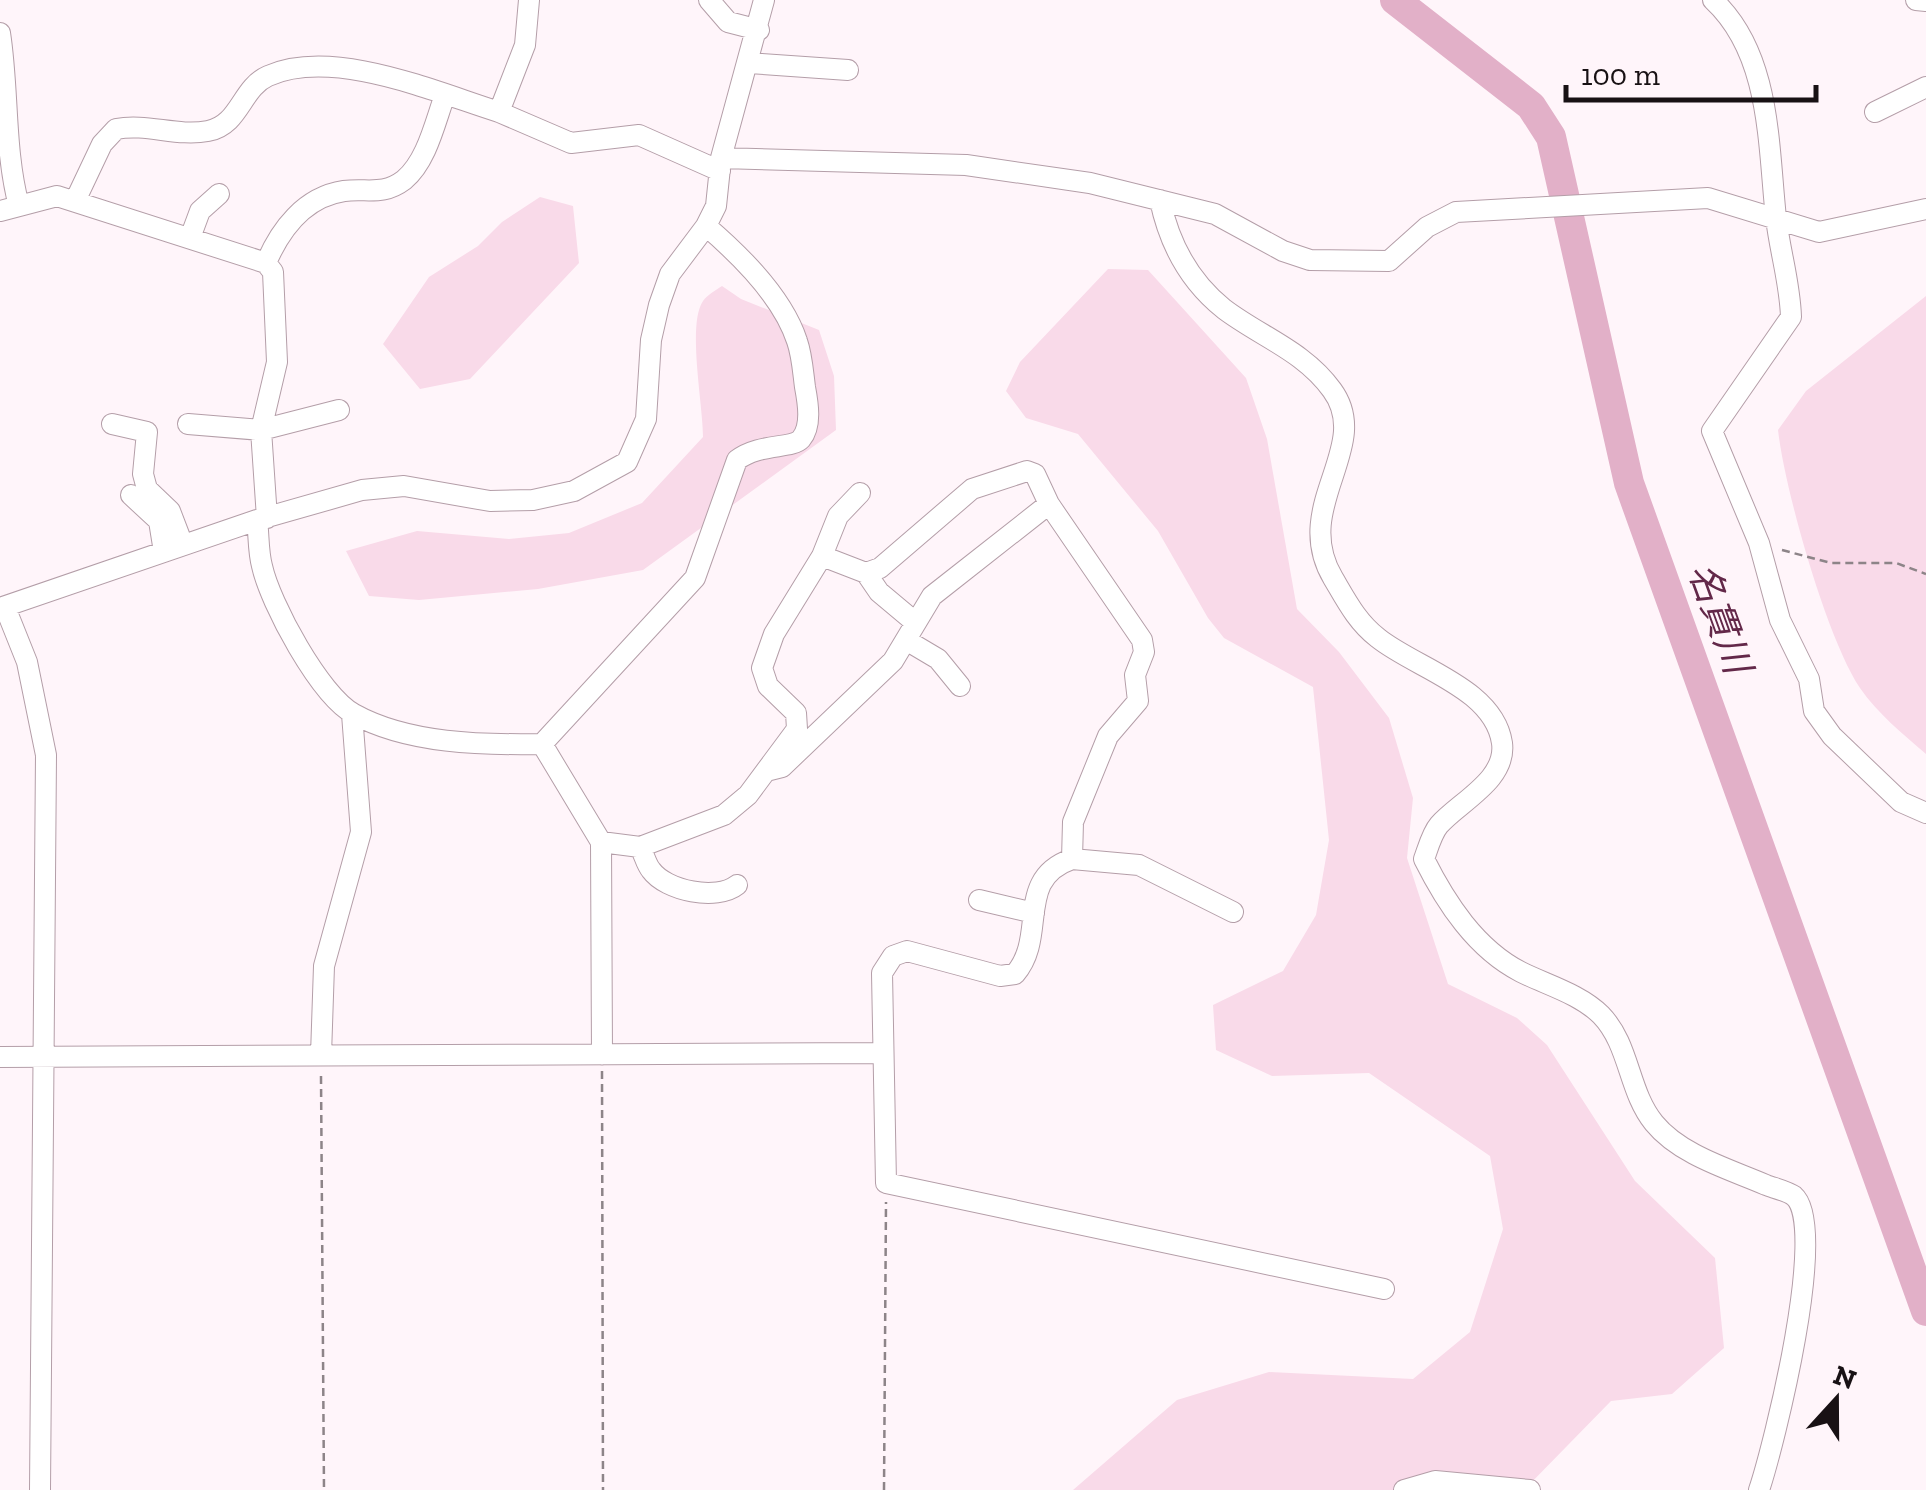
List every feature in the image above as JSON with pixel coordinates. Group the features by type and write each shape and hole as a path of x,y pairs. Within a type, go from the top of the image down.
{"street":[{"path":"499,112 526,45 528,0"},
{"path":"709,0 728,22 758,30"},
{"path":"40,1490 40,1057 46,755 27,662 2,607 262,519 362,490 404,486 490,500 533,500 574,491 627,462 646,419 659,305 670,274 716,206 720,165 764,0"},
{"path":"1713,0 1733,19 1747,45 1771,137 1776,220 1790,284 1790,317 1712,431 1759,544 1780,620 1809,679 1814,711 1832,736 1901,802 1926,813"},
{"path":"1916,0 1926,2"},
{"path":"0,32 8,82 10,209 56,196 266,263 273,272 278,346 261,430 261,565 276,605 330,690 352,714 458,744 542,744 695,578 737,460 753,448 794,445 802,438 808,424 809,404 796,339 777,304 730,246 706,226"},
{"path":"749,63 848,70"},
{"path":"75,201 102,144 116,128 210,131 226,125 253,85 296,68 350,70 445,95 571,142 639,135 720,165 966,165 1090,184 1214,214 1283,251 1310,260 1389,260 1427,227 1456,212 1708,198 1819,232 1926,208"},
{"path":"1876,112 1926,87"},
{"path":"266,263 294,216 317,201 343,191 375,193 405,179 418,165 445,95"},
{"path":"190,238 200,211 218,194"},
{"path":"1160,200 1168,239 1188,270 1224,308 1304,359 1342,407 1345,438 1321,506 1318,536 1327,568 1357,618 1376,637 1453,683 1494,722 1502,744 1499,763 1490,778 1436,827 1424,859 1443,896 1480,942 1517,970 1566,992 1601,1016 1626,1055 1636,1090 1654,1122 1672,1140 1708,1160 1794,1196 1806,1214 1805,1273 1784,1390 1759,1490"},
{"path":"188,424 261,430 339,410"},
{"path":"112,424 147,432 143,474 148,490 170,511 174,549"},
{"path":"866,573 880,568 972,490 1027,471 1035,474 1048,504 1142,640 1144,652 1134,675 1138,701 1108,736 1073,822 1072,859"},
{"path":"601,842 640,847 724,816 748,795 766,771 797,729 796,713 768,686 762,668 774,634 822,556 838,516 860,492"},
{"path":"132,494 159,520 174,549"},
{"path":"766,771 782,767 893,662 932,596 1048,504"},
{"path":"822,556 866,573 911,632 960,686"},
{"path":"320,1055 324,966 361,832 352,714"},
{"path":"542,744 601,842 602,1055"},
{"path":"640,847 652,874 677,887 719,894 737,885"},
{"path":"1233,912 1139,866 1072,859 1050,866 1041,879 1025,962 1014,974 1000,976 907,952 893,956 882,973 886,1182 1384,1290"},
{"path":"979,900 1034,913"},
{"path":"0,1057 882,1053"},
{"path":"1404,1490 1436,1481 1530,1490"}],"path":[{"path":"1759,544 1831,563 1896,563 1926,574"},
{"path":"320,1055 324,1490"},
{"path":"602,1055 604,1490"},
{"path":"884,1490 886,1182"}],"shaded area":[{"path":"540,197 573,206 579,263 470,379 420,389 383,344 429,277 478,246 502,222"},
{"path":"1108,269 1148,270 1246,378 1267,439 1297,609 1339,652 1389,718 1413,798 1407,858 1448,984 1517,1018 1547,1045 1635,1181 1715,1258 1724,1348 1672,1394 1611,1401 1524,1490 1073,1490 1177,1400 1269,1372 1413,1379 1470,1332 1503,1229 1490,1156 1369,1073 1272,1076 1216,1050 1213,1005 1283,971 1316,915 1329,840 1313,687 1224,638 1208,618 1158,531 1078,434 1026,418 1006,391 1020,362"},
{"path":"722,286 741,299 819,330 834,376 836,430 643,570 538,589 419,600 369,596 346,551 417,531 509,539 569,533 642,503 703,437 696,327 703,301"},
{"path":"1926,296 1926,754 1874,706 1847,665 1809,564 1778,430 1806,391"}],"waterway":[{"name":"名貫川","path":"1395,0 1531,106 1551,137 1629,483 1926,1311"}]}
